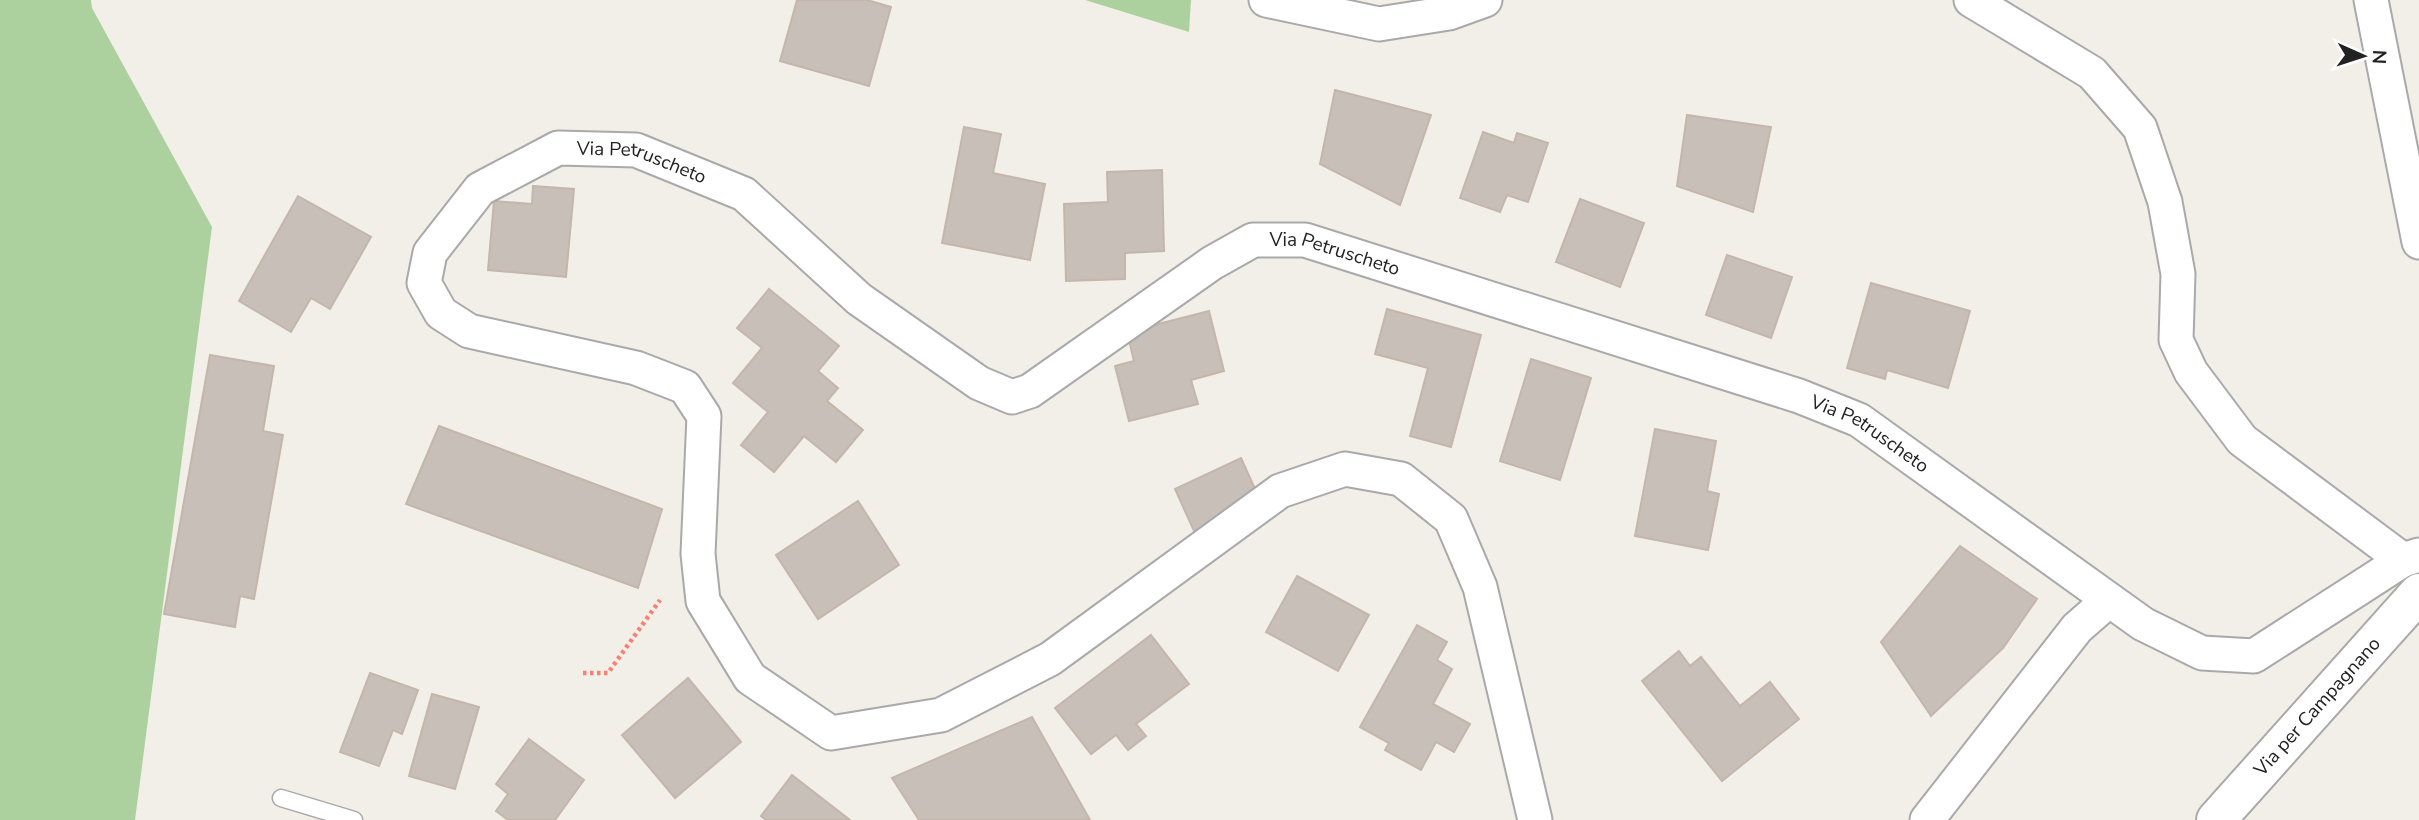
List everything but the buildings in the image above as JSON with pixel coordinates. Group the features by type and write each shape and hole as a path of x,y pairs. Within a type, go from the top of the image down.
{"street":[{"path":"1266,0 1380,24 1449,13 1486,0"},
{"path":"1927,820 2077,628 2109,600 2143,624 2202,653 2254,656 2414,569 2242,440 2191,372 2176,340 2178,274 2165,202 2140,128 2092,73 1971,0"},
{"path":"2371,0 2419,242"},
{"name":"Via Petruscheto","path":"1535,820 1480,587 1451,519 1401,479 1345,469 1280,491 1049,659 1025,672 941,715 831,733 750,678 703,601 698,554 704,416 685,387 636,368 469,331 441,313 424,283 430,253 480,189 558,148 636,150 744,194 859,299 979,383 1012,397 1030,391 1212,263 1253,240 1305,240 1799,396 1859,420 2109,600"},
{"name":"Via per Campagnano","path":"2216,820 2414,569"}],"lane":[{"path":"281,798 354,820"}],"path":[{"path":"583,673 608,673 660,600"}],"green space":[{"path":"0,0 91,0 92,8 212,227 135,820 0,820"},
{"path":"1085,0 1191,0 1189,32"}]}
